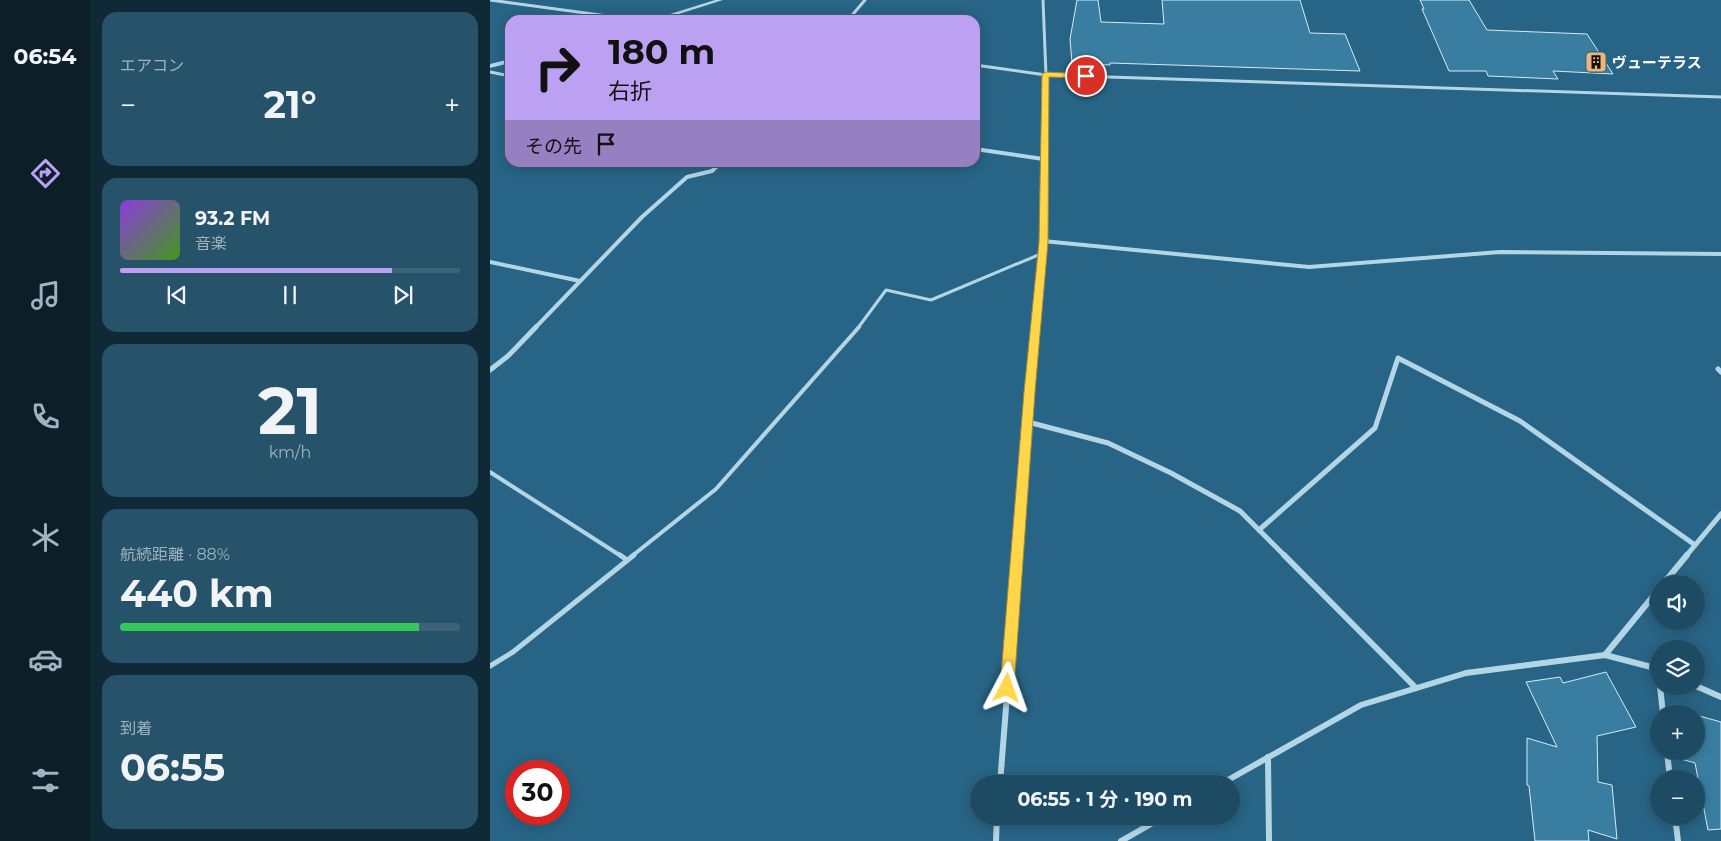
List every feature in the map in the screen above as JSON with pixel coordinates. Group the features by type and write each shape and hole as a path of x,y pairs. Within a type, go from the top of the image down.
{"street":[{"path":"490,0 601,15"},
{"path":"670,15 720,0"},
{"path":"852,15 865,0"},
{"path":"1001,775 1043,253 1043,160 1046,74 1043,0"},
{"path":"490,66 505,62"},
{"path":"980,66 1046,74 1721,97"},
{"path":"490,72 505,75"},
{"path":"980,150 1043,160"},
{"path":"490,370 508,356 642,217 687,177 712,171 716,167"},
{"path":"1043,242 1310,267 1500,252 1721,254"},
{"path":"490,262 580,281"},
{"path":"1259,530 1375,428 1398,358 1520,421 1695,545"},
{"path":"1028,422 1118,448 1171,473 1240,511 1416,688"},
{"path":"1670,575 1721,514"},
{"path":"1605,654 1650,600"},
{"path":"1237,775 1361,705 1466,673 1605,654 1650,667"},
{"path":"1705,690 1721,697"},
{"path":"1268,757 1269,841"},
{"path":"996,841 997,825"},
{"path":"1121,841 1149,825"},
{"path":"1676,825 1678,841"}],"lane":[{"path":"490,666 513,652 716,488 856,331 886,290 931,300 1043,253"},
{"path":"490,472 627,560"}],"building":[{"path":"1077,0 1098,0 1101,22 1164,24 1162,0 1300,0 1310,33 1345,34 1360,71 1072,63 1070,39"},
{"path":"1420,0 1469,0 1487,30 1587,34 1613,74 1553,71 1558,79 1488,76 1486,71 1449,71 1422,9 1424,9"},
{"path":"1606,672 1636,727 1597,736 1598,782 1612,785 1617,839 1588,830 1589,841 1535,841 1529,786 1527,785 1527,738 1557,747 1526,682 1560,677 1563,683"},
{"path":"1705,718 1721,722 1721,829 1708,830 1705,815 1705,770 1696,770 1695,763 1684,760 1705,760"}],"place":[{"name":"ヴューテラス","path":"1596,62"}],"route":[{"path":"1007,688 1043,242 1046,74 1086,76"}]}
